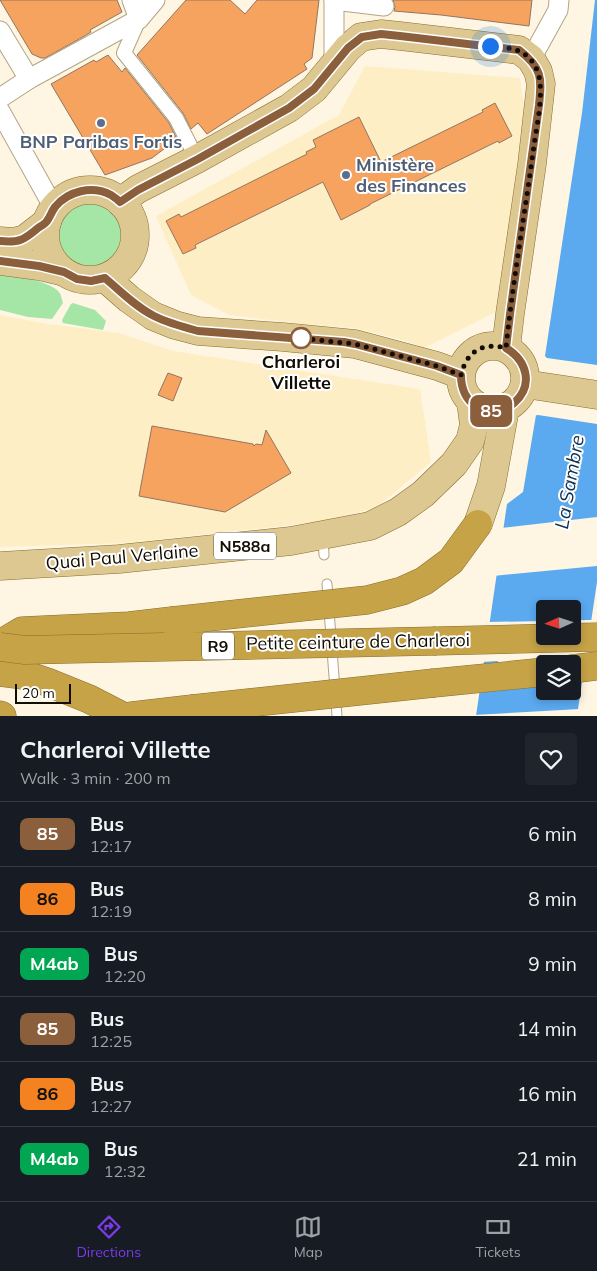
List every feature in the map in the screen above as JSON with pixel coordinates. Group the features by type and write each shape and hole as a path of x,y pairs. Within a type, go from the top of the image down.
{"highway":[{"path":"0,646 22,631 129,626 367,600 402,591 424,581 451,561 478,524"},
{"name":"Petite ceinture de Charleroi","path":"0,646 25,650 597,637"},
{"path":"581,669 597,666"},
{"path":"0,672 29,676 47,682 89,699 122,716"},
{"path":"132,716 536,673"}],"main road":[{"path":"120,202 138,190 289,108 314,89 348,48 362,37 381,34 519,50 531,59 538,71 541,84 532,164 506,348"},
{"path":"0,241 13,242 25,239 51,215 63,199 74,193 86,190 110,194 120,202 132,219 135,230 135,240 126,263 117,272 105,278 91,281 77,279 64,272 39,266 0,261"},
{"path":"51,215 45,236 47,250 54,262 64,272"},
{"path":"105,278 129,299 153,316 175,325 198,331 355,344 437,366 461,375 469,356 486,346 506,348 514,353 523,365 527,384 514,404 505,409 492,411 481,409 471,402"},
{"name":"N588a","path":"461,375 465,394 471,402"},
{"path":"527,384 597,395"},
{"name":"Quai Paul Verlaine","path":"0,566 119,559 291,541 324,545 398,512 423,494 454,464 470,441 474,425 471,402"},
{"path":"478,524 491,486 505,409"}],"street":[{"path":"132,0 139,19"},
{"path":"155,0 139,19 124,53 176,118 198,159"},
{"path":"334,66 334,0 384,3 381,34"},
{"path":"531,59 558,10 559,0"},
{"path":"0,98 29,79 139,19"},
{"path":"0,31 29,79"},
{"path":"0,111 51,215"}],"lane":[{"path":"327,584 337,716"}],"shaded area":[{"path":"365,66 520,78 525,114 504,308 424,348 406,341 355,328 229,315 191,295 156,216 339,115"},
{"path":"0,315 48,324 119,333 173,351 420,389 431,462 377,507 328,521 126,543 0,547"}],"green space":[{"path":"81,201 95,201 107,206 116,215 121,227 119,247 112,258 95,267 81,267 69,262 60,253 55,241 55,227 60,215 69,206"},
{"path":"0,273 47,284 59,292 63,303 52,319 28,317 0,310"},
{"path":"73,303 95,310 106,321 103,330 63,323 62,320"}],"water":[{"name":"La Sambre","path":"595,0 597,0 597,582 581,689 581,655 536,655 536,700 579,700 577,716 476,716 507,504 523,492 582,113"}],"pier":[{"path":"542,353 547,358 597,365 597,424 538,415 533,416"},
{"path":"597,517 597,566 493,576 501,528"},
{"path":"581,620 594,620 585,680 581,675 581,655 536,655 536,686 477,693 480,670 498,668 498,661 481,662 487,622 536,621 536,645 581,645"},
{"path":"580,709 580,716 474,716 474,715"}],"building":[{"path":"0,0 117,0 122,12 90,30 91,32 81,38 45,58 41,58 32,54"},
{"path":"186,0 230,0 245,14 257,0 319,0 312,58 304,64 307,69 207,134 198,123 191,129 183,113 137,55"},
{"path":"393,0 532,0 529,26 394,11"},
{"path":"108,55 122,72 125,68 169,123 177,139 152,158 105,175 51,84 94,60 96,62"},
{"name":"Ministère des Finances","path":"495,103 512,136 499,143 498,141 341,220 323,182 195,245 196,248 183,254 166,221 179,214 181,217 307,154 306,152 316,147 313,140 359,117 381,162 483,112 482,110"},
{"path":"168,373 182,378 173,401 158,395"},
{"path":"152,426 253,444 254,446 256,444 262,445 266,430 291,473 225,512 139,496"}],"bus line":[{"name":"85","path":"0,241 13,242 25,239 47,222 54,208 63,199 74,193 86,190 98,191 110,194 120,202 138,190 289,108 314,89 348,48 362,37 381,34 519,50 531,59 538,71 541,84 539,105 506,348 520,360 526,376 522,394 514,404 505,409 492,411 476,406 465,394 461,375 437,366 344,342 198,331 175,325 153,316 129,299 105,278 91,281 77,279 64,272 39,266 0,261"}],"place":[{"name":"BNP Paribas Fortis","path":"101,123"},
{"name":"Ministère des Finances","path":"346,175"},
{"name":"Charleroi Villette","path":"301,338"}],"route":[{"path":"301,338 298,338 355,344 437,366 461,375 469,356 477,350 486,346 506,348 532,164 541,84 538,71 531,59 519,50 490,46"}]}
